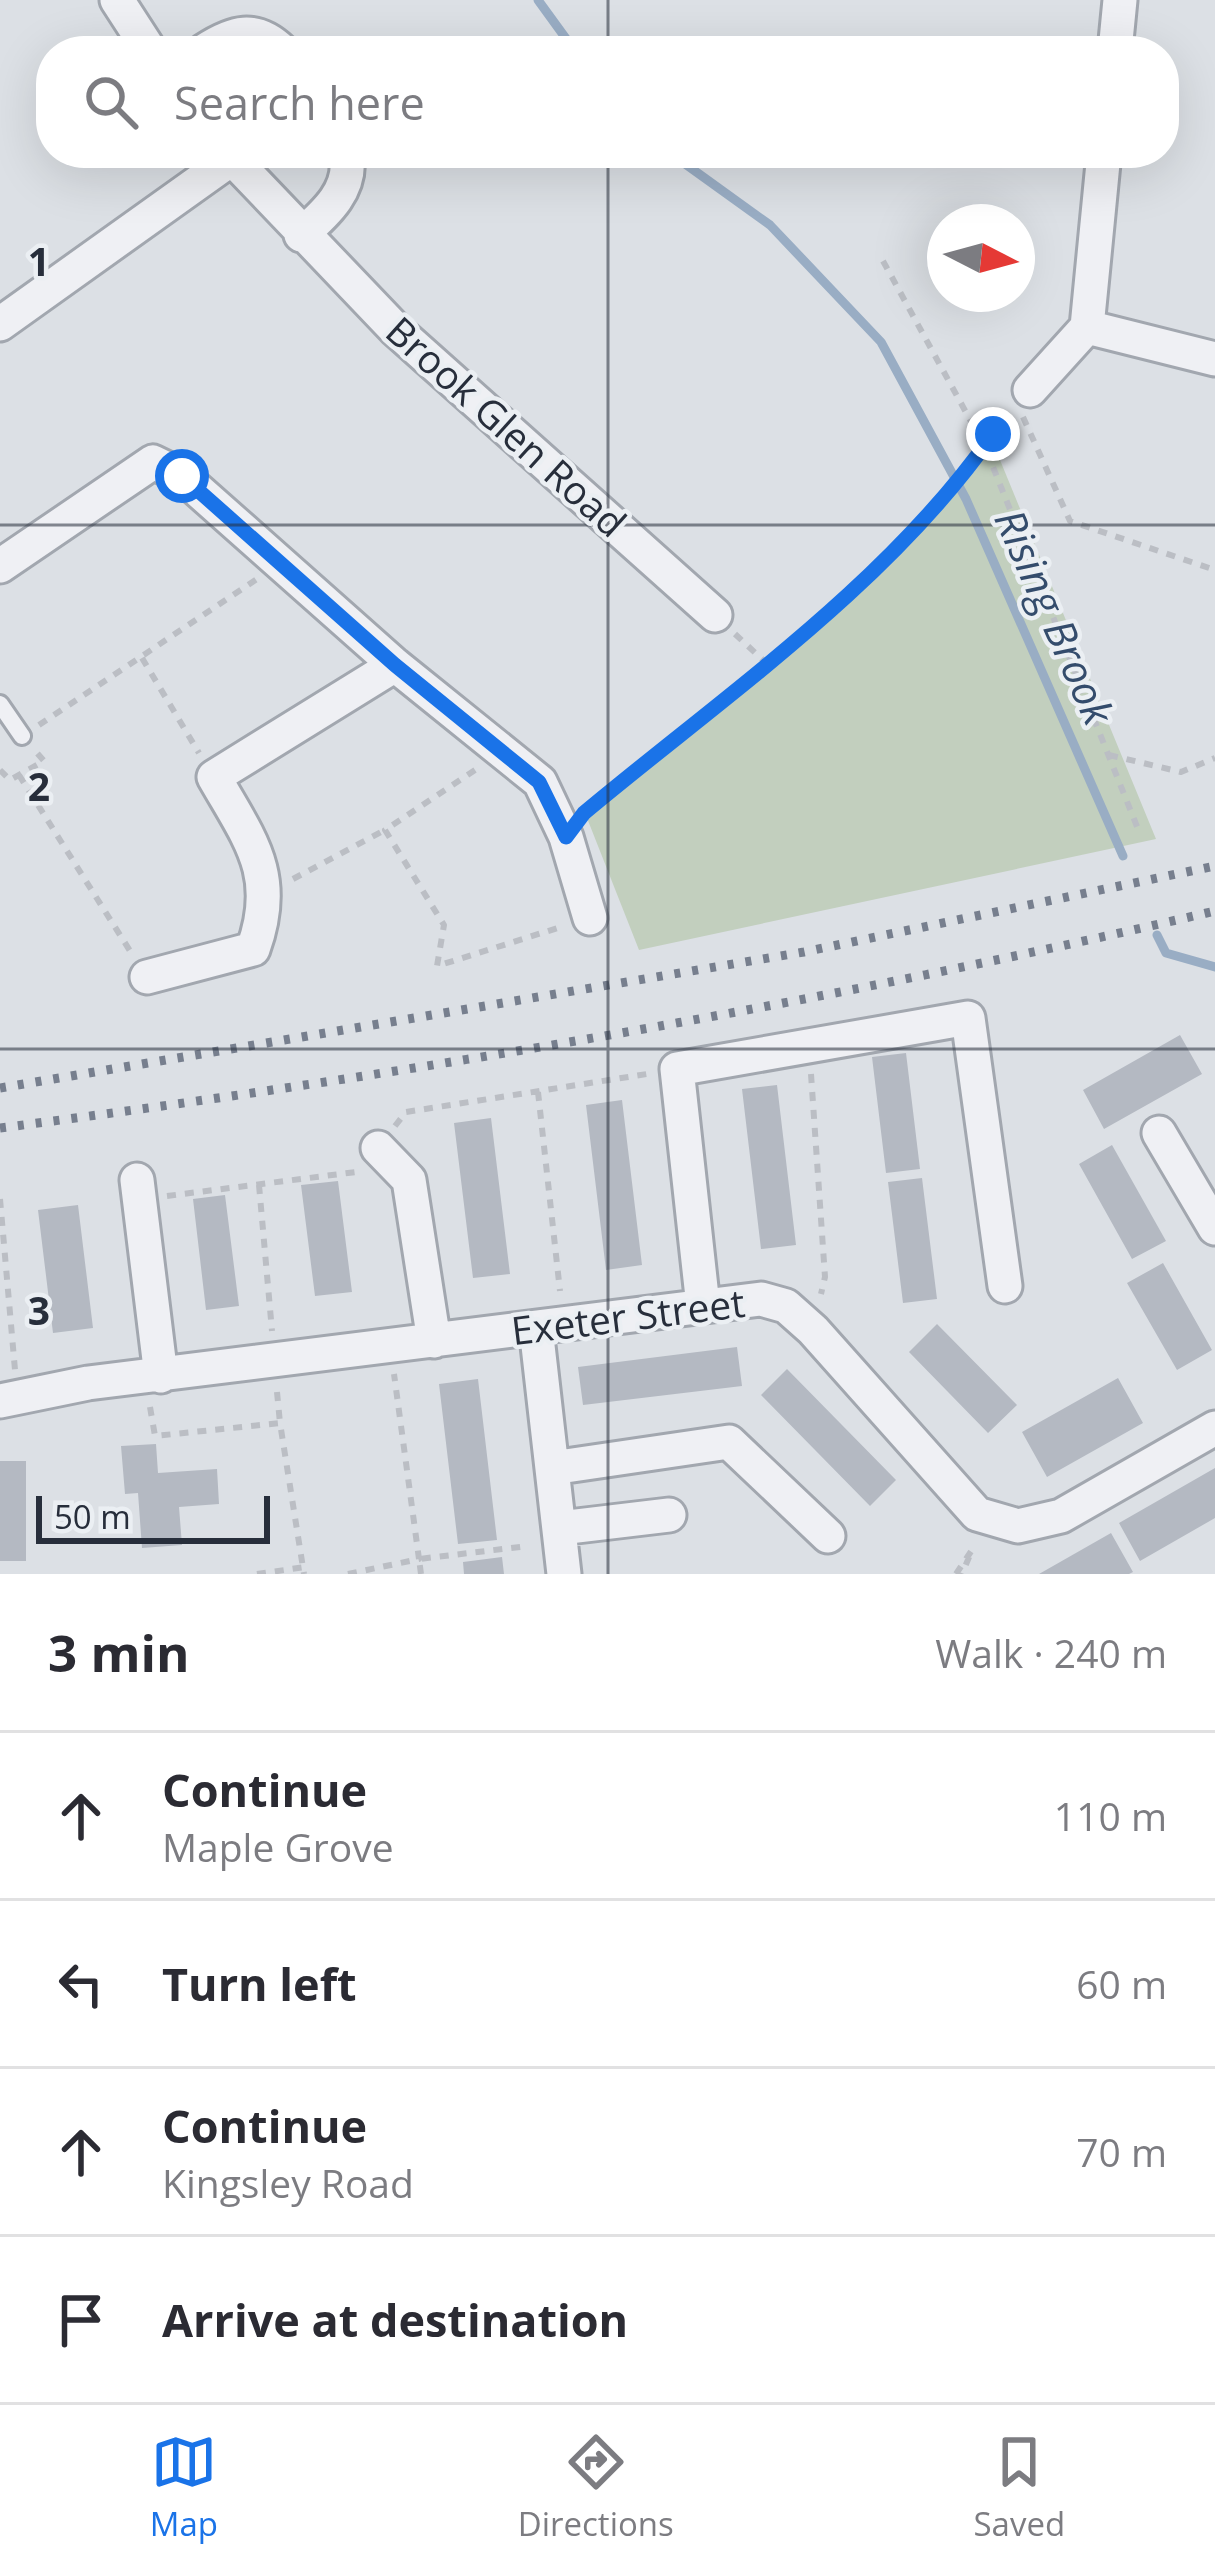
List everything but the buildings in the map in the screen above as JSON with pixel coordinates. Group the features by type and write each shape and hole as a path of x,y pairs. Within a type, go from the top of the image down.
{"street":[{"path":"117,0 140,36"},
{"path":"1116,36 1120,0"},
{"path":"227,36 260,36"},
{"path":"0,324 213,168"},
{"name":"Brook Glen Road","path":"240,168 396,330 715,615"},
{"path":"301,235 335,204 348,168"},
{"path":"1024,397 1087,327 1103,168"},
{"path":"1087,327 1215,359"},
{"path":"0,566 153,462 182,476 395,665 539,782 566,837 590,918"},
{"path":"146,977 254,949 267,893 262,867 214,777 395,665"},
{"path":"703,1306 677,1069 968,1018 1006,1286"},
{"path":"1159,1133 1215,1228"},
{"path":"387,1158 409,1180 434,1341"},
{"path":"138,1190 153,1377"},
{"name":"Exeter Street","path":"9,1399 760,1299 786,1306 813,1330 977,1514 1018,1526 1061,1516 1215,1428"},
{"path":"550,1326 552,1468 562,1548 669,1515"},
{"path":"552,1468 729,1442 828,1536"}],"lane":[{"path":"0,704 22,736"}],"path":[{"path":"884,261 985,447 1139,834"},
{"path":"566,837 584,813 765,662 934,509 1024,397"},
{"path":"1024,397 1070,521 1215,570"},
{"path":"0,770 10,780 44,761 22,736 280,563"},
{"path":"715,615 765,662"},
{"path":"142,658 214,777"},
{"path":"267,893 385,830 503,753"},
{"path":"1108,755 1181,772 1215,758"},
{"path":"19,775 146,977"},
{"path":"385,830 444,925 437,967 590,918"},
{"path":"809,1047 825,1277 813,1330"},
{"path":"138,1190 259,1185 387,1158 406,1112 677,1069"},
{"path":"538,1092 550,1326"},
{"path":"259,1185 275,1362"},
{"path":"0,1199 9,1399"},
{"path":"391,1347 421,1574"},
{"path":"153,1377 155,1436 280,1423 304,1570 257,1574"},
{"path":"348,1574 419,1559 562,1548"}],"green space":[{"path":"993,443 1156,839 639,950 585,813 811,624"}],"waterway":[{"name":"Rising Brook","path":"538,0 564,36"},
{"name":"Rising Brook","path":"691,168 770,225 881,342 966,499 1123,856"},
{"name":"Rising Brook","path":"1157,935 1166,953 1215,967"}],"railway":[{"path":"0,1088 804,952 1215,866"},
{"path":"0,1128 610,1035 914,977 1215,911"}],"route":[{"path":"182,476 395,665 539,782 566,837 584,813 796,638 934,509 993,434"}]}
